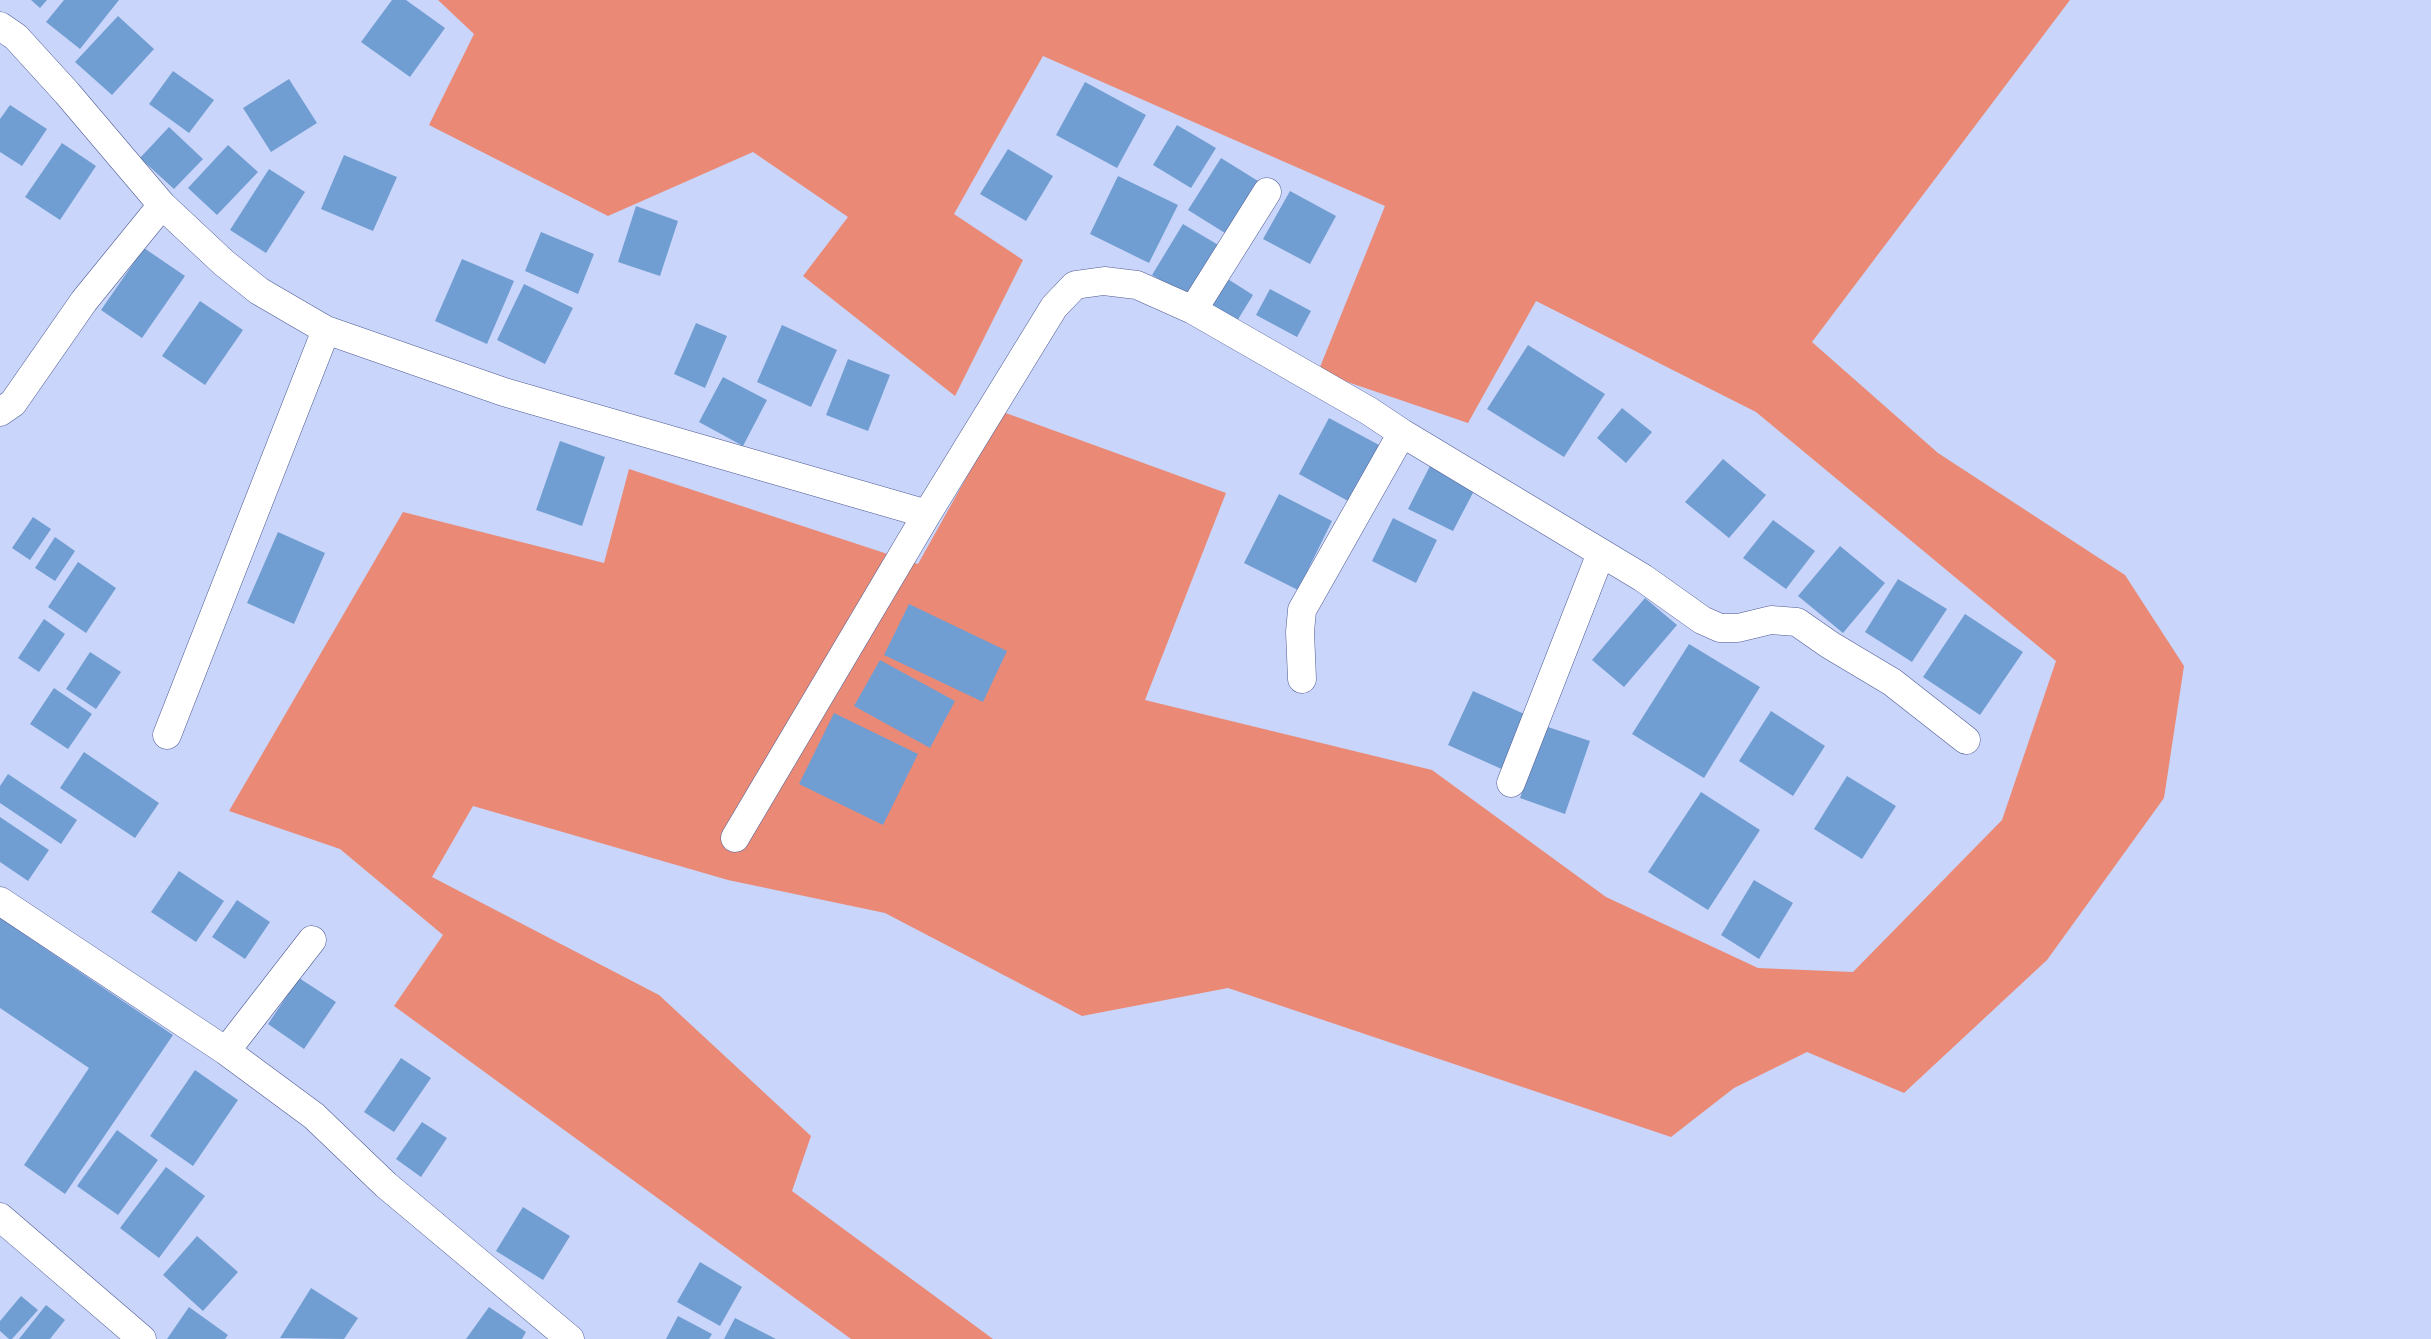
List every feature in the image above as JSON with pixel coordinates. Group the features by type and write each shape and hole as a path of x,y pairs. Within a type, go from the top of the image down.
{"street":[{"path":"0,26 16,37 67,92 162,205 224,262 259,291 326,330 504,392 927,514"},
{"path":"1193,310 1267,192"},
{"path":"0,412 12,403 84,301 162,205"},
{"path":"735,838 927,514 1054,307 1075,285 1104,281 1137,285 1193,310 1369,411 1402,433 1643,578 1702,620 1720,628 1738,628 1771,620 1797,622 1830,645 1892,682 1966,740"},
{"path":"167,735 326,330"},
{"path":"1302,679 1300,632 1302,610 1402,433"},
{"path":"1511,783 1601,553"},
{"path":"0,901 226,1051 314,1116 386,1185 570,1339"},
{"path":"226,1051 312,940"},
{"path":"0,1217 142,1339"}],"shaded area":[{"path":"438,0 2070,0 1812,342 1938,453 2125,575 2184,666 2164,798 2047,960 1904,1093 1807,1052 1734,1088 1671,1137 1228,988 1082,1016 885,913 728,880 473,806 432,877 659,995 811,1136 792,1191 993,1339 851,1339 394,1006 443,935 340,849 229,811 403,512 604,563 629,469 918,564 1003,412 1226,493 1145,700 1432,770 1606,897 1758,968 1853,972 2002,820 2056,661 1756,412 1536,301 1468,423 1318,372 1385,206 1043,56 954,214 1023,260 955,396 803,276 848,217 753,152 608,216 429,125 474,34"}],"building":[{"path":"31,0 47,0 40,8"},
{"path":"64,0 119,0 80,49 46,22"},
{"path":"392,0 406,0 445,28 410,77 361,42"},
{"path":"118,16 154,49 112,95 75,62"},
{"path":"173,71 214,100 189,133 149,104"},
{"path":"289,79 317,123 271,152 243,108"},
{"path":"1085,82 1146,115 1117,168 1056,135"},
{"path":"10,105 47,129 22,166 0,152 0,119"},
{"path":"1177,125 1216,148 1191,188 1153,165"},
{"path":"169,127 203,159 174,189 140,158"},
{"path":"62,143 96,166 60,220 25,197"},
{"path":"228,145 258,172 217,215 188,188"},
{"path":"1008,149 1053,176 1026,221 980,194"},
{"path":"344,155 397,177 373,231 321,209"},
{"path":"1221,158 1258,181 1225,233 1188,210"},
{"path":"269,169 305,192 266,253 230,230"},
{"path":"1118,176 1178,205 1149,263 1090,234"},
{"path":"1290,191 1336,216 1310,264 1263,239"},
{"path":"636,206 678,221 660,276 618,262"},
{"path":"1183,224 1220,246 1190,297 1152,275"},
{"path":"541,232 594,254 578,294 525,271"},
{"path":"144,248 185,276 142,338 101,310"},
{"path":"462,259 514,281 487,344 435,321"},
{"path":"1223,276 1253,295 1237,321 1207,303"},
{"path":"524,284 573,308 545,364 497,340"},
{"path":"1270,289 1311,311 1297,337 1256,315"},
{"path":"200,301 243,330 205,385 162,356"},
{"path":"696,323 727,336 705,388 674,374"},
{"path":"782,325 837,350 811,407 757,382"},
{"path":"1528,345 1605,394 1564,457 1487,409"},
{"path":"848,359 890,375 868,431 826,415"},
{"path":"723,377 767,400 743,446 699,422"},
{"path":"1622,408 1652,432 1626,463 1597,438"},
{"path":"1329,418 1379,445 1348,501 1299,474"},
{"path":"560,441 605,457 582,526 536,510"},
{"path":"1723,459 1766,495 1729,538 1685,502"},
{"path":"1431,464 1476,487 1453,531 1408,509"},
{"path":"1279,494 1332,521 1298,590 1244,563"},
{"path":"33,517 51,529 30,560 12,548"},
{"path":"1393,518 1437,540 1416,583 1372,561"},
{"path":"1773,520 1815,551 1786,589 1743,558"},
{"path":"278,532 325,553 294,624 247,603"},
{"path":"55,537 75,551 55,581 35,568"},
{"path":"1840,546 1885,583 1843,633 1798,596"},
{"path":"78,562 116,588 86,633 48,607"},
{"path":"1898,579 1947,609 1912,662 1865,632"},
{"path":"1645,598 1677,625 1624,687 1592,660"},
{"path":"909,604 1007,651 983,702 884,655"},
{"path":"1965,614 2023,652 1980,715 1923,677"},
{"path":"44,619 65,634 39,672 18,658"},
{"path":"1689,644 1760,687 1704,778 1632,734"},
{"path":"90,652 121,672 96,709 66,689"},
{"path":"880,660 955,701 930,748 854,706"},
{"path":"54,688 92,714 68,749 30,724"},
{"path":"1473,691 1531,717 1506,771 1448,745"},
{"path":"1771,711 1825,746 1793,796 1739,761"},
{"path":"834,713 918,754 883,825 799,784"},
{"path":"1545,726 1590,741 1565,814 1520,798"},
{"path":"84,752 159,803 135,838 60,788"},
{"path":"8,774 77,820 61,844 0,803 0,786"},
{"path":"1847,776 1896,806 1862,859 1814,829"},
{"path":"1701,792 1760,830 1708,910 1648,872"},
{"path":"0,817 49,850 28,881 0,862"},
{"path":"179,871 224,901 196,942 151,912"},
{"path":"1754,880 1793,903 1759,959 1721,935"},
{"path":"237,900 270,922 245,959 212,937"},
{"path":"0,918 173,1035 65,1194 24,1165 89,1068 0,1008"},
{"path":"299,978 336,1002 304,1049 268,1024"},
{"path":"401,1058 431,1078 394,1132 364,1112"},
{"path":"195,1070 238,1100 193,1166 150,1136"},
{"path":"422,1122 447,1138 421,1177 396,1159"},
{"path":"117,1130 158,1160 118,1215 77,1186"},
{"path":"166,1167 205,1196 159,1258 120,1228"},
{"path":"523,1207 570,1236 543,1280 496,1251"},
{"path":"197,1236 238,1272 203,1311 163,1275"},
{"path":"700,1262 742,1287 720,1326 677,1302"},
{"path":"311,1288 358,1318 344,1339 280,1338"},
{"path":"21,1296 38,1310 12,1339 9,1339 0,1331 0,1321"},
{"path":"46,1305 65,1320 50,1339 19,1339"},
{"path":"189,1307 228,1335 225,1339 167,1339"},
{"path":"489,1307 526,1332 522,1339 466,1339"},
{"path":"678,1316 712,1334 709,1339 666,1339"},
{"path":"735,1318 776,1339 724,1339"}]}
